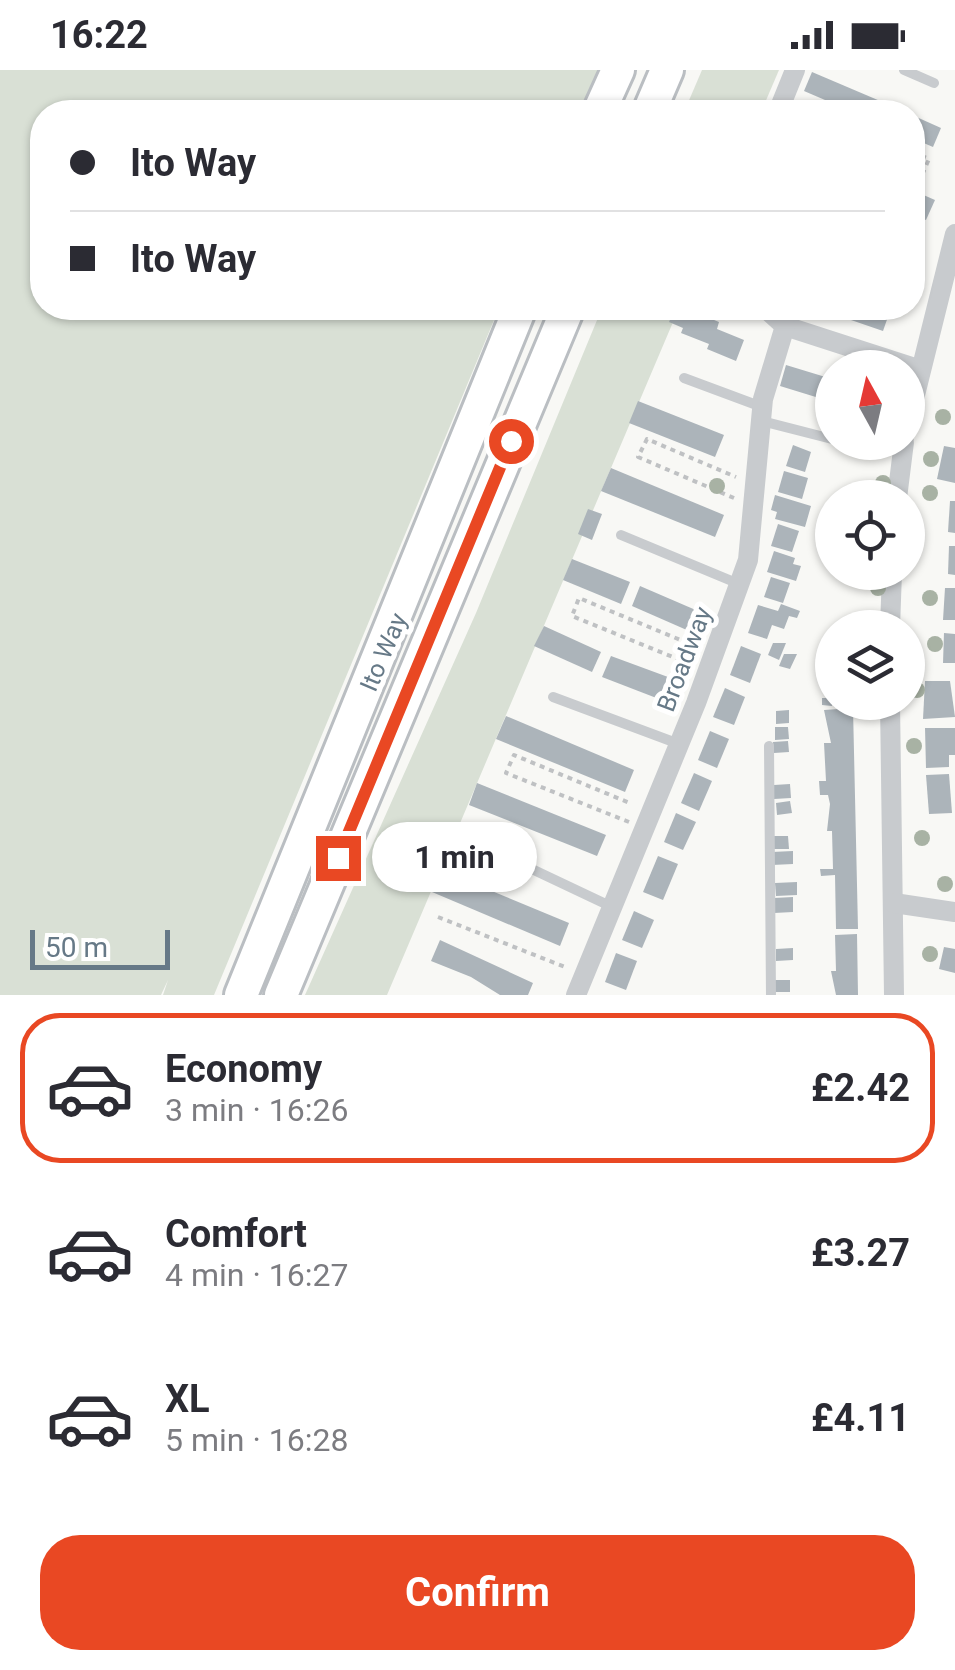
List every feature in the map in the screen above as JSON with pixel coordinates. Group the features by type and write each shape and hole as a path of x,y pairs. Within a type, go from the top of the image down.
{"main road":[{"path":"604,100 618,70"},
{"path":"654,100 667,70"},
{"name":"Ito Way","path":"241,995 515,320"},
{"name":"Ito Way","path":"281,995 563,320"}],"street":[{"path":"783,100 796,70"},
{"path":"923,350 954,243"},
{"path":"778,320 784,326 859,350"},
{"name":"Broadway","path":"576,995 679,744 748,560 762,414 784,326"},
{"path":"890,720 894,995"},
{"path":"894,903 955,912"}],"lane":[{"path":"904,70 934,83"},
{"path":"684,378 815,434"},
{"path":"621,535 739,584"},
{"path":"554,697 679,744"},
{"path":"770,746 771,995"},
{"path":"498,853 610,906"}],"path":[{"path":"753,504 638,458 647,439 736,478 756,480"},
{"path":"579,598 710,662 572,616 579,598"},
{"path":"514,755 647,820 506,772 514,755"},
{"path":"438,917 584,974"}],"shaded area":[{"path":"0,70 605,70 591,100 30,100 30,320 494,320 214,995 163,995 168,980 161,995 0,995"},
{"path":"702,70 779,70 766,100 689,100"},
{"path":"597,320 674,320 387,995 305,995 476,613"}],"building":[{"path":"812,72 878,100 825,100 804,91"},
{"path":"925,121 941,128 933,147 925,144"},
{"path":"925,196 935,200 925,220"},
{"path":"851,320 887,320 883,331"},
{"path":"669,322 719,322 717,329 744,340 736,361 707,349 709,344 681,333 683,328"},
{"path":"786,365 815,374 815,397 780,386"},
{"path":"638,401 724,435 715,457 629,423"},
{"path":"793,445 811,452 805,472 786,466"},
{"path":"944,446 955,448 955,483 937,479"},
{"path":"611,468 724,515 715,537 601,491"},
{"path":"784,471 808,478 802,499 778,492"},
{"path":"775,495 811,506 805,527 775,519 777,512 771,510"},
{"path":"950,501 955,501 955,533 948,532"},
{"path":"588,509 602,514 592,540 578,534"},
{"path":"778,524 799,531 792,552 771,546"},
{"path":"949,546 955,546 955,575 948,574"},
{"path":"774,551 795,558 793,564 801,566 796,581 767,572"},
{"path":"572,559 630,582 621,604 563,580"},
{"path":"771,577 790,583 783,603 764,597"},
{"path":"640,586 698,611 689,631 632,606"},
{"path":"945,588 955,588 955,620 943,620"},
{"path":"781,604 800,611 797,618 789,616 784,629 772,625 767,639 748,633 758,605 778,611"},
{"path":"544,626 601,652 592,672 534,646"},
{"path":"944,633 955,634 955,663 943,663"},
{"path":"773,643 786,643 779,660 768,655"},
{"path":"741,646 761,654 750,683 730,675"},
{"path":"784,654 797,654 790,669 779,666"},
{"path":"611,656 668,677 659,699 602,677"},
{"path":"925,681 950,681 955,717 925,719"},
{"path":"725,688 745,697 734,725 713,717"},
{"path":"789,710 789,723 776,724 776,711"},
{"path":"506,716 634,770 625,792 496,739"},
{"path":"826,720 853,720 858,929 836,929 835,875 821,876 820,869 833,869 832,831 827,831 830,804 828,795 820,795 819,781 826,781 824,743 831,743"},
{"path":"775,727 788,727 789,739 775,740"},
{"path":"925,728 955,728 955,755 949,755 949,767 926,768"},
{"path":"710,731 729,739 717,768 698,760"},
{"path":"788,741 789,752 774,753 773,742"},
{"path":"694,773 712,781 699,811 681,803"},
{"path":"949,774 952,813 929,814 926,775"},
{"path":"477,783 606,835 597,856 469,805"},
{"path":"790,784 791,798 774,799 774,785"},
{"path":"790,801 792,813 777,815 776,803"},
{"path":"676,813 696,822 683,850 664,842"},
{"path":"772,836 788,836 789,849 773,849"},
{"path":"793,851 793,864 772,865 772,852"},
{"path":"658,856 678,864 663,900 643,892"},
{"path":"441,870 569,923 560,946 432,892"},
{"path":"797,882 797,895 776,896 775,883"},
{"path":"793,897 793,912 774,913 774,898"},
{"path":"634,911 654,920 642,948 622,940"},
{"path":"857,934 858,995 836,995 831,971 836,971 835,935"},
{"path":"440,940 533,983 528,995 500,995 471,977 431,961"},
{"path":"944,947 955,949 955,973 939,969"},
{"path":"793,948 793,960 776,961 776,949"},
{"path":"616,953 637,961 626,990 605,982"},
{"path":"775,980 790,980 790,992 775,992"}],"route":[{"path":"338,858 511,441"}]}
